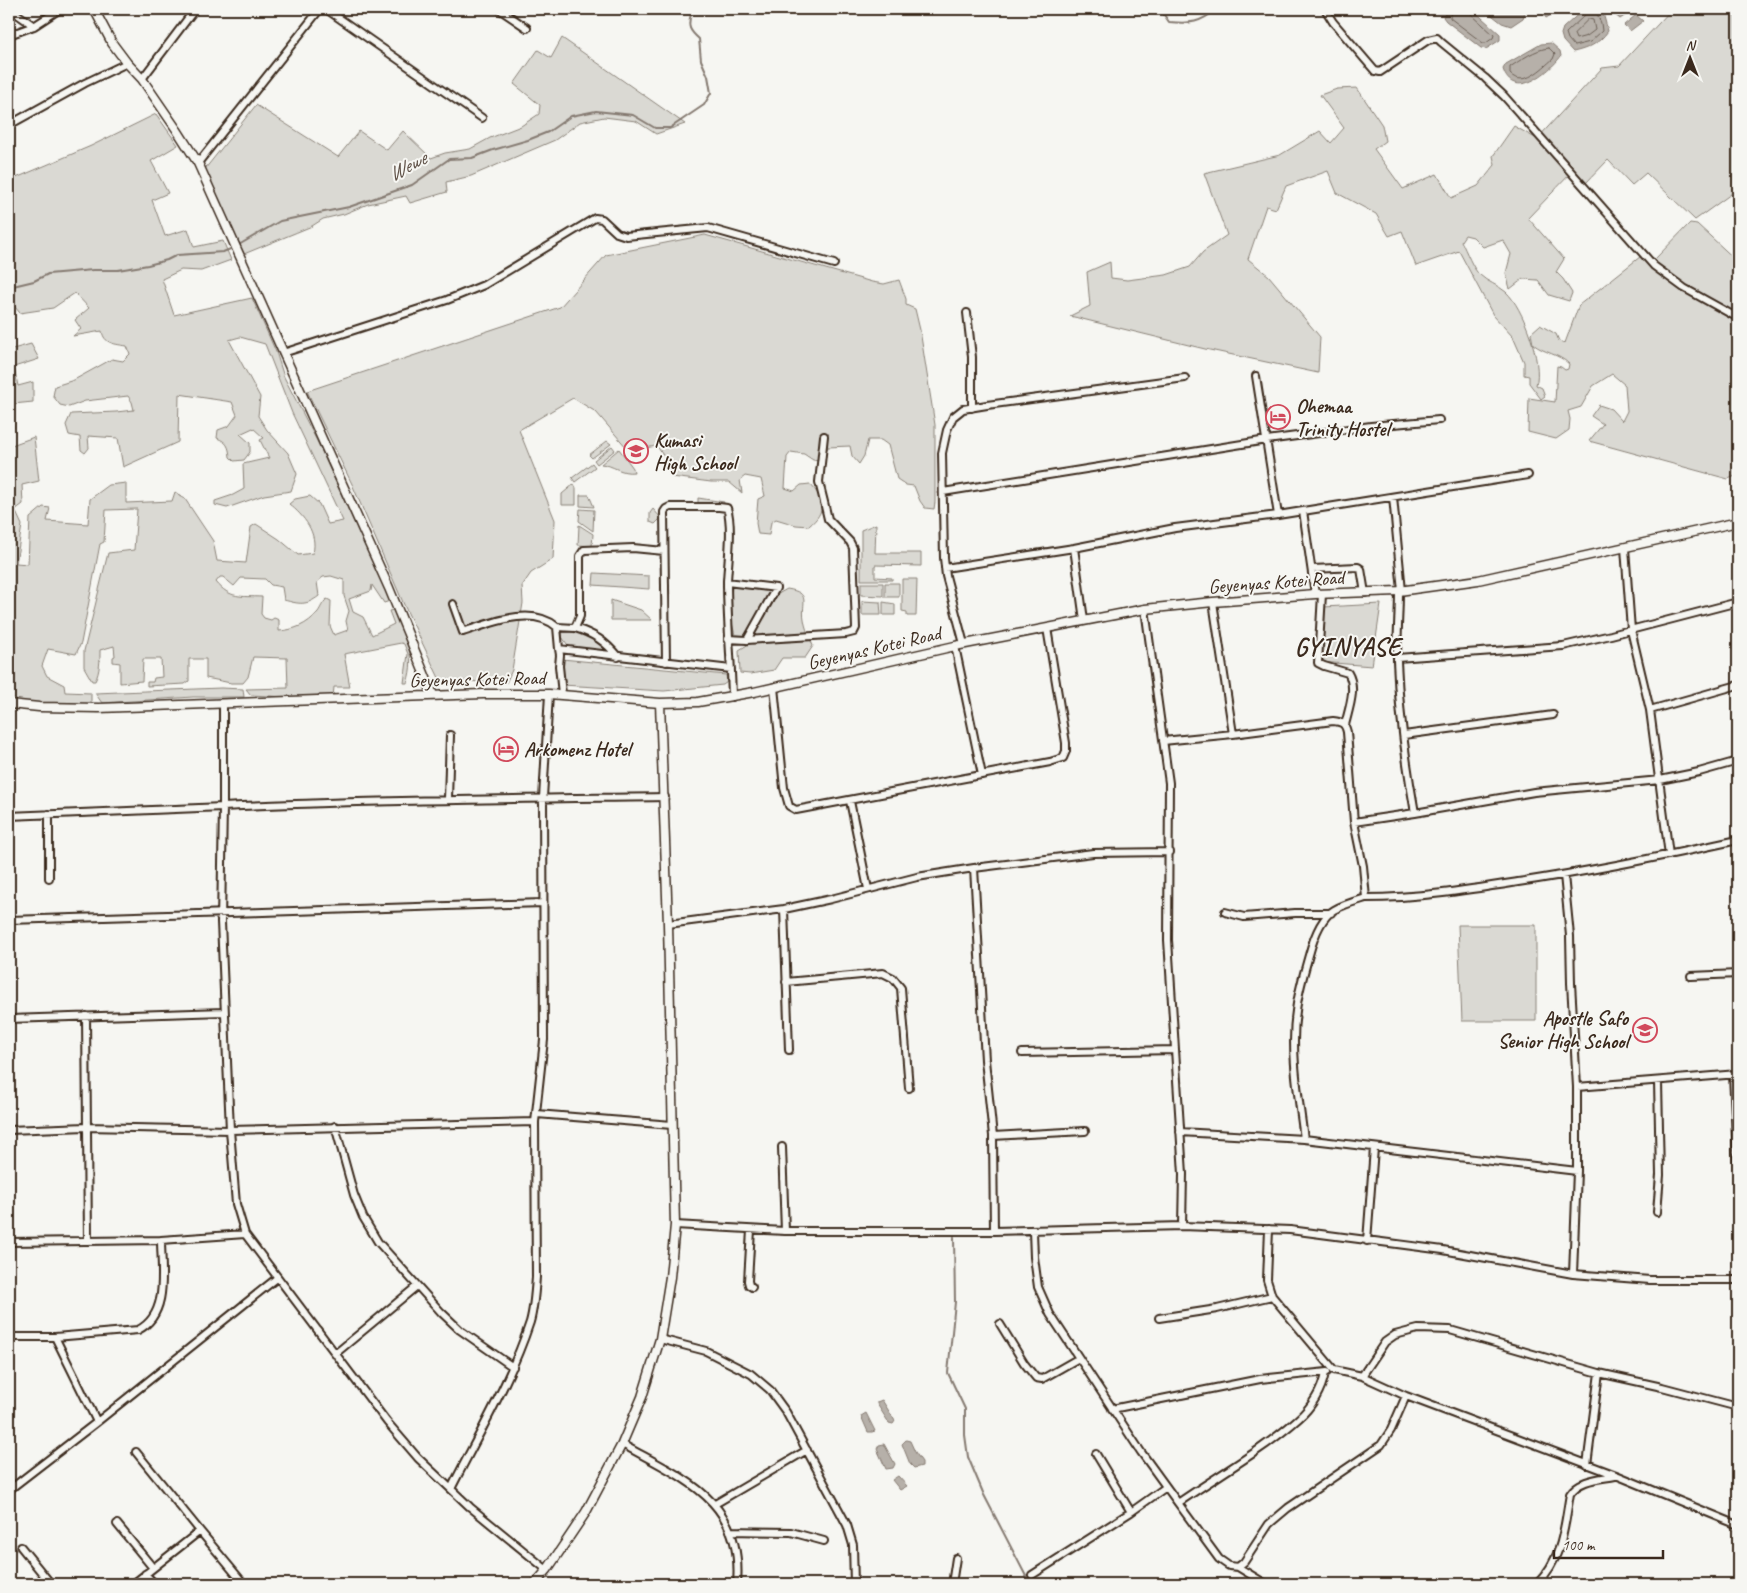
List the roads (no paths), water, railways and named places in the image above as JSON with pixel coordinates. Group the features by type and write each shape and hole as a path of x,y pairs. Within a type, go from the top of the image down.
{"street":[{"path":"10,9 34,26"},
{"path":"9,35 34,26 60,9"},
{"path":"94,9 112,43 142,79 178,130 198,163 230,238 389,588 433,695"},
{"path":"142,79 195,9"},
{"path":"198,163 320,9"},
{"path":"326,9 482,118"},
{"path":"499,9 528,28"},
{"path":"1325,9 1333,22 1375,71 1380,72 1428,40 1437,38 1504,96 1654,266 1684,288 1738,318"},
{"path":"9,125 85,83 127,63"},
{"path":"283,353 447,300 484,285 595,218 602,219 616,233 626,236 708,228 834,264"},
{"path":"967,313 972,357 972,408"},
{"path":"1256,376 1278,515"},
{"path":"964,644 945,568 942,453 946,430 953,416 963,409 1185,378"},
{"path":"943,492 1267,440 1371,426 1439,420"},
{"path":"728,639 747,640 846,634 854,632 856,628 852,548 850,542 828,519 819,482 824,436"},
{"path":"945,568 1074,548 1175,528 1278,515 1528,475"},
{"path":"1393,497 1401,591 1397,658 1399,694 1405,753 1415,814"},
{"path":"666,662 663,518 666,509 670,507 727,508 729,534 727,582 728,639 732,697"},
{"path":"1303,511 1318,594 1318,663 1348,673 1352,680 1351,698 1345,725 1354,822 1363,866 1366,898"},
{"name":"Geyenyas Kotei Road","path":"9,704 39,707 99,708 433,695 549,694 660,703 698,702 774,688 964,644 1145,609 1318,594 1401,591 1478,580 1738,522"},
{"path":"574,628 580,616 580,556 584,550 633,548 664,551"},
{"path":"1074,548 1084,620"},
{"path":"1625,548 1631,630 1650,710 1669,856"},
{"path":"1312,569 1358,567 1363,573 1365,593"},
{"path":"727,582 776,588 747,640"},
{"path":"1213,602 1234,734"},
{"path":"1397,658 1563,646 1738,602"},
{"path":"453,604 463,632 522,617 539,617 557,627 574,628 592,633 609,646 618,657"},
{"path":"1145,609 1169,783 1168,940 1183,1174 1182,1226"},
{"path":"557,627 562,694"},
{"path":"774,688 784,788 789,806 796,810 1056,760 1063,758 1066,751 1066,743 1047,628"},
{"path":"955,646 982,775"},
{"path":"559,650 731,669"},
{"path":"1650,710 1738,685"},
{"path":"451,1489 512,1367 530,1321 535,1296 535,1122 544,1040 543,798 549,694"},
{"path":"223,703 221,914 224,1012 236,1204 245,1234 387,1422 418,1458 470,1507 547,1570"},
{"path":"534,1584 547,1570 586,1512 622,1444 642,1397 660,1339 670,1277 675,1225 665,797 660,703"},
{"path":"1404,735 1553,716"},
{"path":"1164,741 1332,721 1341,722 1345,725"},
{"path":"448,799 450,735"},
{"path":"1354,822 1415,814 1534,792 1660,780 1738,761"},
{"path":"9,816 313,802 665,797"},
{"path":"850,801 868,889"},
{"path":"49,814 49,878"},
{"path":"1304,1139 1297,1082 1296,1011 1312,944 1324,919 1331,913 1344,905 1366,898 1423,895 1564,875 1669,856 1738,840"},
{"path":"668,924 784,909 917,877 974,868 1092,853 1170,852"},
{"path":"974,868 985,1060 993,1136 994,1231"},
{"path":"1564,875 1570,936 1577,1086 1577,1171 1573,1274"},
{"path":"9,920 543,903"},
{"path":"784,909 789,1050"},
{"path":"1225,912 1244,917 1294,913 1331,913"},
{"path":"786,982 883,973 893,978 901,988 909,1088"},
{"path":"1691,976 1738,974"},
{"path":"9,1019 224,1012"},
{"path":"86,1016 88,1241"},
{"path":"1022,1053 1175,1050"},
{"path":"1577,1086 1658,1082 1735,1075 1738,1178"},
{"path":"1657,1212 1660,1175 1658,1082"},
{"path":"536,1114 672,1125"},
{"path":"9,1130 86,1127 230,1130 535,1122"},
{"path":"335,1126 348,1174 363,1217 378,1242 441,1312 460,1330 512,1367"},
{"path":"993,1136 1085,1131"},
{"path":"1180,1132 1304,1139 1577,1171"},
{"path":"782,1147 785,1231"},
{"path":"1367,1240 1374,1148"},
{"path":"675,1225 785,1231 1033,1231 1182,1226 1290,1230 1443,1250 1573,1274 1650,1280 1738,1280"},
{"path":"1269,1229 1267,1280 1272,1296 1334,1370"},
{"path":"751,1230 748,1281 752,1287"},
{"path":"1033,1231 1038,1287 1050,1314 1112,1409 1219,1559 1229,1566 1238,1567 1266,1584"},
{"path":"9,1242 161,1240 245,1234"},
{"path":"9,1337 55,1337 138,1330 146,1326 154,1316 161,1296 161,1240"},
{"path":"9,1490 277,1278"},
{"path":"335,1354 418,1286"},
{"path":"1159,1318 1217,1309 1272,1296"},
{"path":"1000,1324 1024,1363 1036,1378 1042,1379 1079,1358"},
{"path":"1362,1376 1386,1342 1395,1335 1418,1330 1450,1330 1599,1373 1738,1407"},
{"path":"55,1337 97,1422"},
{"path":"660,1339 706,1351 751,1374 770,1390 786,1412 851,1534 854,1584"},
{"path":"1112,1409 1260,1379 1325,1373 1334,1370 1362,1376 1406,1396 1738,1524"},
{"path":"1178,1503 1300,1418 1317,1396 1323,1385 1325,1373"},
{"path":"1587,1465 1599,1373"},
{"path":"1238,1567 1244,1562 1269,1524 1288,1508 1381,1445 1391,1430 1406,1396"},
{"path":"622,1444 684,1479 715,1504 727,1522 736,1549 737,1584"},
{"path":"715,1504 807,1450"},
{"path":"136,1452 244,1584"},
{"path":"1096,1454 1131,1512"},
{"path":"1537,1584 1546,1575 1557,1557 1572,1490 1584,1482 1616,1476"},
{"path":"1032,1575 1131,1512 1166,1487"},
{"path":"117,1524 153,1568"},
{"path":"133,1584 200,1531"},
{"path":"730,1531 791,1532 824,1541"},
{"path":"21,1547 51,1584"},
{"path":"952,1584 956,1558"},
{"path":"146,1574 155,1584"}],"water":[{"path":"1448,9 1472,9 1500,34 1500,40 1486,49 1481,48 1446,21 1443,17"},
{"path":"1484,9 1523,9 1525,13 1523,18 1511,26 1502,23"},
{"path":"1540,9 1561,9 1546,18"},
{"path":"1584,9 1599,9 1603,13 1608,31 1592,45 1573,52 1563,41 1561,34 1563,28"},
{"path":"1617,9 1630,9 1632,11 1620,19 1614,14"},
{"path":"1636,15 1643,21 1630,31 1624,25"},
{"path":"1551,43 1560,51 1561,56 1549,69 1532,81 1523,84 1515,83 1508,79 1503,69 1506,64 1541,44"},
{"path":"882,1400 895,1421 893,1424 889,1423 877,1404 877,1402"},
{"path":"866,1413 875,1431 868,1432 861,1416"},
{"path":"906,1440 910,1441 922,1462 922,1466 914,1468 910,1464 902,1444"},
{"path":"884,1444 895,1464 893,1468 886,1469 877,1449 879,1445"},
{"path":"898,1476 907,1486 900,1490 892,1480"}],"waterway":[{"name":"Wewe","path":"237,246 280,221 349,207 412,185 449,159 472,158 528,140 548,132 571,116 596,111 633,115 655,128 670,128 704,105 711,93 708,76 701,60 699,39 689,26 691,14 700,9"},
{"name":"Wewe","path":"1160,9 1169,22 1183,23 1200,20 1217,9"},
{"name":"Wewe","path":"9,287 34,281 48,274 118,270 148,265 177,255 223,252 233,248"},
{"path":"954,1237 955,1302 948,1373 965,1409 965,1435 968,1457 984,1495 1030,1584"}],"place":[{"name":"Ohemaa Trinity Hostel","path":"1278,417"},
{"name":"Kumasi High School","path":"636,451"},
{"name":"Arkomenz Hotel","path":"506,749"},
{"name":"Apostle Safo Senior High School","path":"1645,1030"}],"district":[{"name":"GYINYASE","path":"1348,647"}]}
